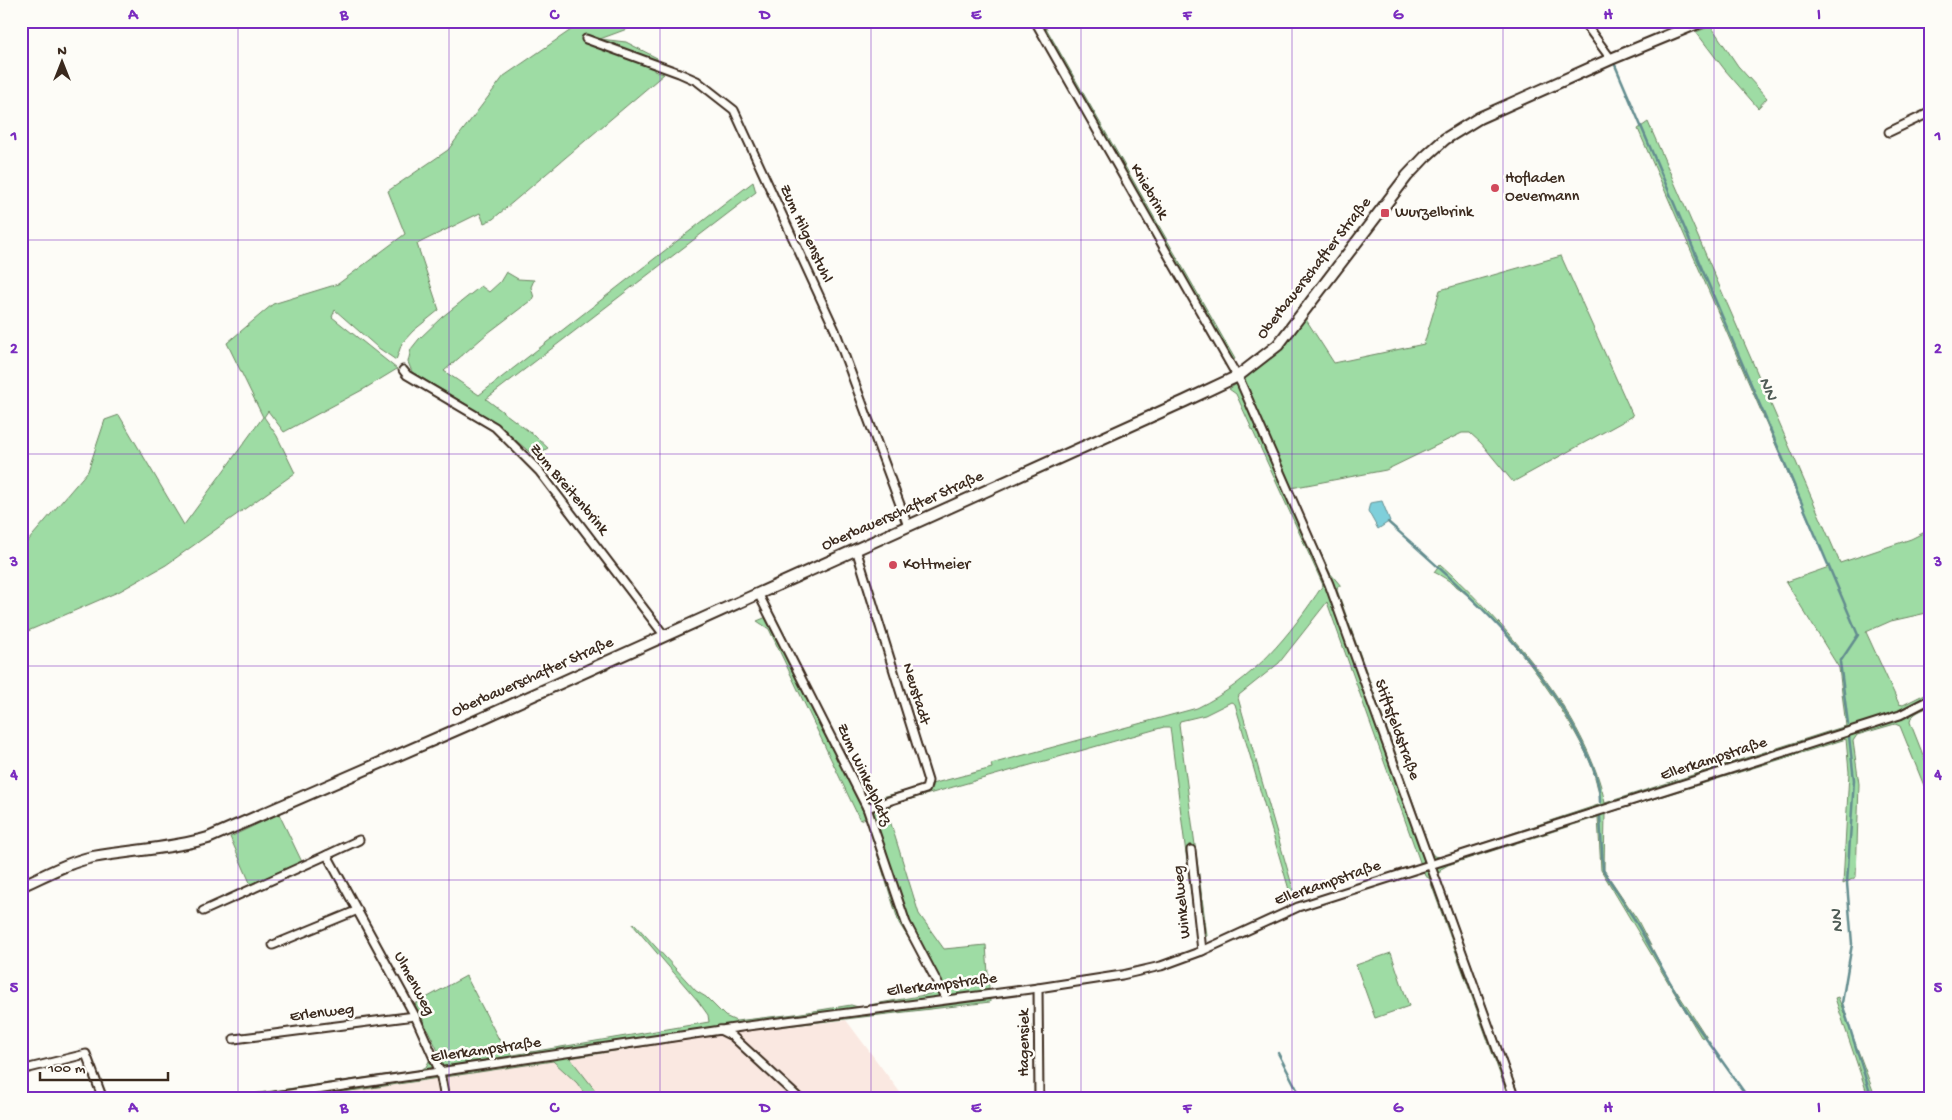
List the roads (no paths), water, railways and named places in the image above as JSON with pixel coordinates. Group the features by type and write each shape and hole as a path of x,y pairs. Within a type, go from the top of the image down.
{"main road":[{"name":"Oberbauerschafter Straße","path":"21,886 91,858 185,845 208,838 465,726 1238,376 1278,344 1407,176 1445,139 1479,118 1702,21"}],"street":[{"name":"Kniebrink","path":"1035,21 1238,376"},
{"path":"1583,21 1611,59"},
{"name":"Zum Hilgenstuhl","path":"586,40 697,81 734,110 835,330 908,526"},
{"path":"1889,132 1931,112"},
{"name":"Zum Breitenbrink","path":"403,370 407,375 495,427 545,479 664,635"},
{"name":"Stiftsfeldstraße","path":"1238,376 1329,584 1515,1099"},
{"name":"Neustadt","path":"856,549 928,781 926,789 867,808"},
{"name":"Zum Winkelplatz","path":"758,593 867,808 906,923 946,999"},
{"name":"Ellerkampstraße","path":"256,1099 720,1030 1038,988 1122,975 1162,966 1202,951 1298,907 1900,715 1931,699"},
{"path":"203,911 359,840"},
{"name":"Winkelweg","path":"1191,850 1202,951"},
{"name":"Ulmenweg","path":"327,855 415,1016 440,1072 445,1099"},
{"path":"273,945 358,910"},
{"name":"Hagensiek","path":"1038,988 1039,1099"},
{"name":"Erlenweg","path":"234,1039 415,1016"},
{"path":"720,1030 732,1036 800,1099"},
{"path":"21,1070 86,1054 103,1099"}],"water":[{"path":"1382,501 1390,521 1378,529 1368,511 1370,503"}],"waterway":[{"name":"NN","path":"1615,65 1858,635 1840,662 1848,724"},
{"name":"NN","path":"1388,522 1443,571 1495,622 1542,678 1563,708 1581,741 1597,778 1600,802"},
{"name":"NN","path":"1849,736 1854,780 1847,883 1852,944 1842,1003 1872,1099"},
{"name":"NN","path":"1600,816 1603,870 1633,917 1687,1012 1749,1099"},
{"path":"1278,1053 1302,1099"}],"place":[{"name":"Hofladen Oevermann","path":"1495,188"},
{"name":"Wurzelbrink","path":"1385,213"},
{"name":"Kottmeier","path":"893,565"}]}
